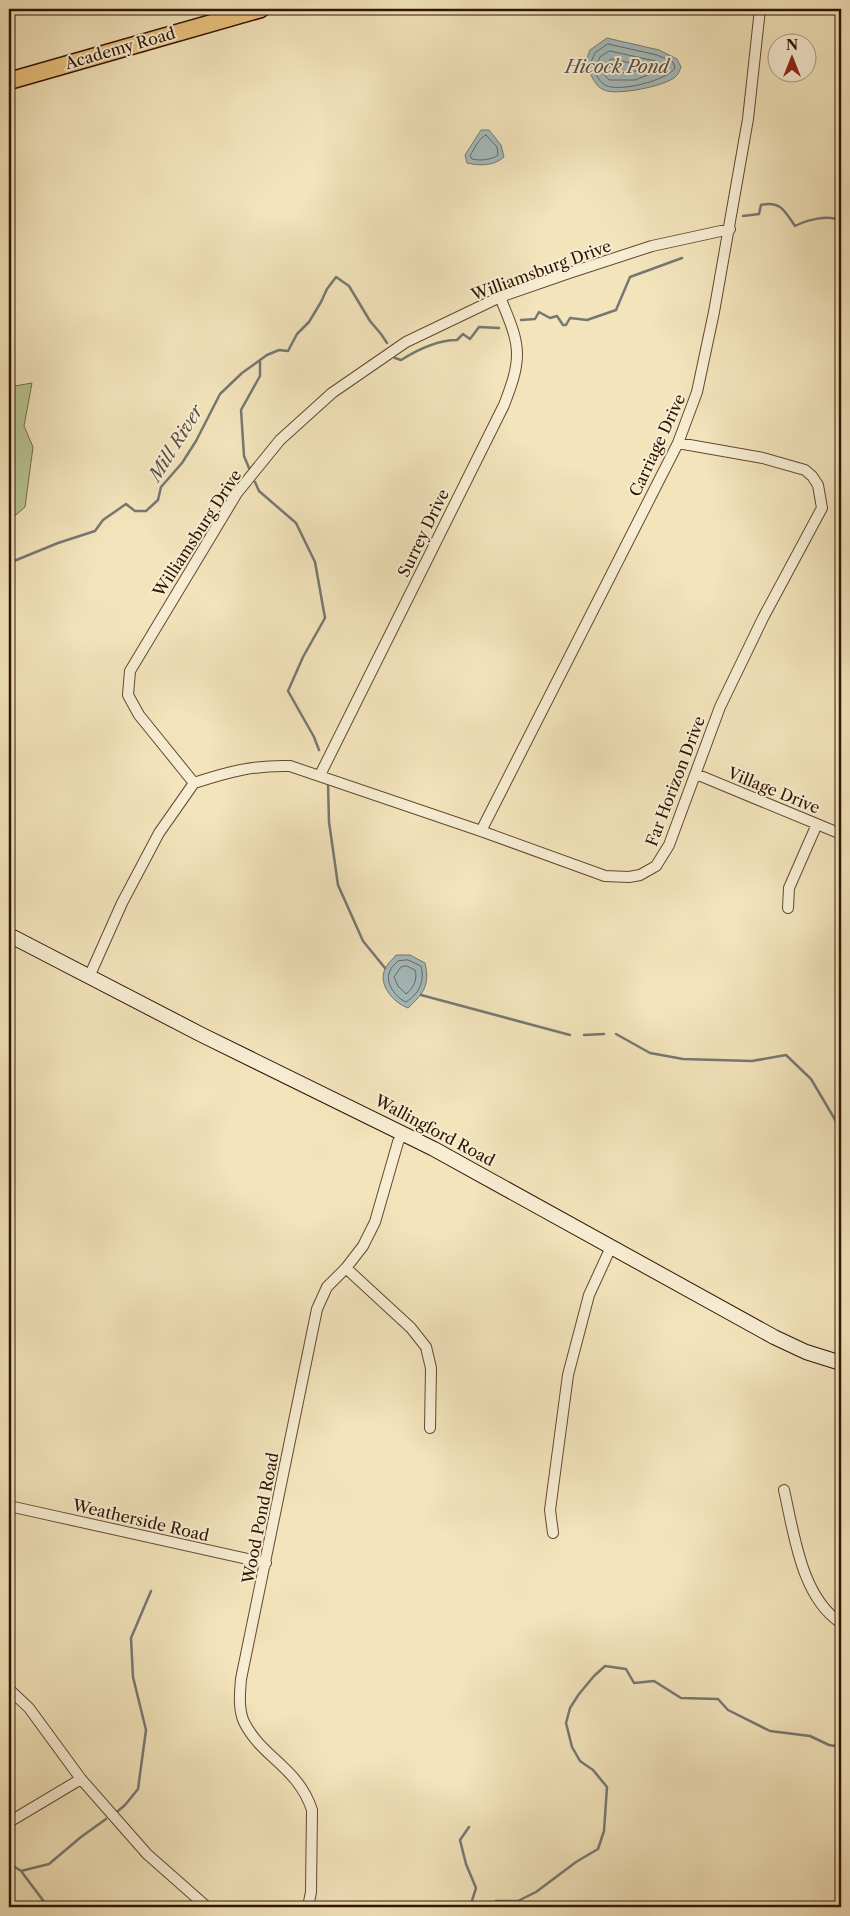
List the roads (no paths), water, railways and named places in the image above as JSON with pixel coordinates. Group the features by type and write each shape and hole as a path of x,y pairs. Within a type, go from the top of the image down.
{"main road":[{"name":"Academy Road","path":"9,81 261,9"}],"street":[{"name":"Carriage Drive","path":"481,831 678,443 698,392 730,229 748,119 760,9"},
{"name":"Williamsburg Drive","path":"194,783 139,714 128,695 130,671 238,492 280,440 332,393 406,342 500,297 569,272 652,246 730,229"},
{"name":"Surrey Drive","path":"320,776 504,405 513,380 517,354 512,328 500,297"},
{"name":"Far Horizon Drive","path":"194,783 226,772 263,766 290,766 481,831 605,876 624,878 640,875 656,866 669,845 720,707 763,618 822,508 818,486 812,476 805,470 763,458 678,443"},
{"name":"Village Drive","path":"696,774 841,834"},
{"path":"89,977 122,903 159,833 194,783"},
{"path":"788,908 789,888 817,824"},
{"name":"Wallingford Road","path":"9,936 227,1047 403,1133 505,1187 788,1344 841,1364"},
{"name":"Wood Pond Road","path":"308,1907 311,1892 312,1810 308,1797 293,1775 258,1742 243,1720 240,1704 241,1679 317,1309 327,1288 363,1246 375,1222 392,1160 403,1133"},
{"path":"553,1534 550,1510 568,1375 590,1294 611,1247"},
{"path":"346,1268 411,1328 426,1347 431,1368 430,1428"},
{"path":"784,1490 800,1560 818,1601 841,1623"},
{"name":"Weatherside Road","path":"9,1506 266,1563"},
{"path":"9,1689 30,1708 81,1779 147,1854 208,1907"},
{"path":"9,1822 81,1779"}],"water":[{"name":"Hicock Pond","path":"607,38 659,50 677,59 681,67 676,76 652,87 619,92 604,90 600,88 590,74 586,61 590,50"},
{"path":"481,130 489,130 501,145 504,157 487,165 467,163 465,155"},
{"path":"396,955 410,955 425,963 426,983 422,993 408,1008 392,997 383,980 386,967"}],"waterway":[{"name":"Mill River","path":"743,216 759,214 761,205 773,204 782,208 795,226 811,220 824,218 841,221"},
{"name":"Mill River","path":"521,320 535,319 539,312 550,318 557,316 563,325 566,325 570,318 587,320 616,310 630,277 682,258"},
{"name":"Mill River","path":"9,563 58,543 95,531 103,520 126,504 135,511 146,511 158,500 161,487 182,463 196,441 220,394 242,373 267,355 279,350 288,351 297,334 309,322 327,289 336,277 349,286 370,321 387,343"},
{"name":"Mill River","path":"395,358 401,360 428,346 457,340 463,334 470,339 479,327 499,328"},
{"path":"249,468 244,456 241,410 260,376 260,360"},
{"path":"255,482 259,491 296,523 315,562 325,618 303,657 288,691 314,737 319,750"},
{"path":"328,783 329,822 338,885 363,941 385,968"},
{"path":"421,995 570,1035"},
{"path":"584,1035 604,1034"},
{"path":"616,1034 650,1053 683,1059 752,1061 786,1055 811,1079 837,1123 841,1125"},
{"path":"118,1811 138,1789 146,1730 133,1677 131,1638 151,1591"},
{"path":"490,1907 496,1901 518,1901 536,1892 576,1862 598,1849 604,1831 607,1787 593,1770 580,1761 572,1747 566,1723 570,1708 579,1694 605,1666 626,1669 634,1683 654,1681 681,1698 718,1699 728,1710 770,1731 810,1736 829,1745 841,1747"},
{"path":"21,1871 49,1864 106,1819"},
{"path":"469,1827 460,1840 466,1864 476,1888 470,1907"},
{"path":"9,1863 21,1871 48,1907"},
{"path":"13,1865 12,1899 14,1907"}]}
